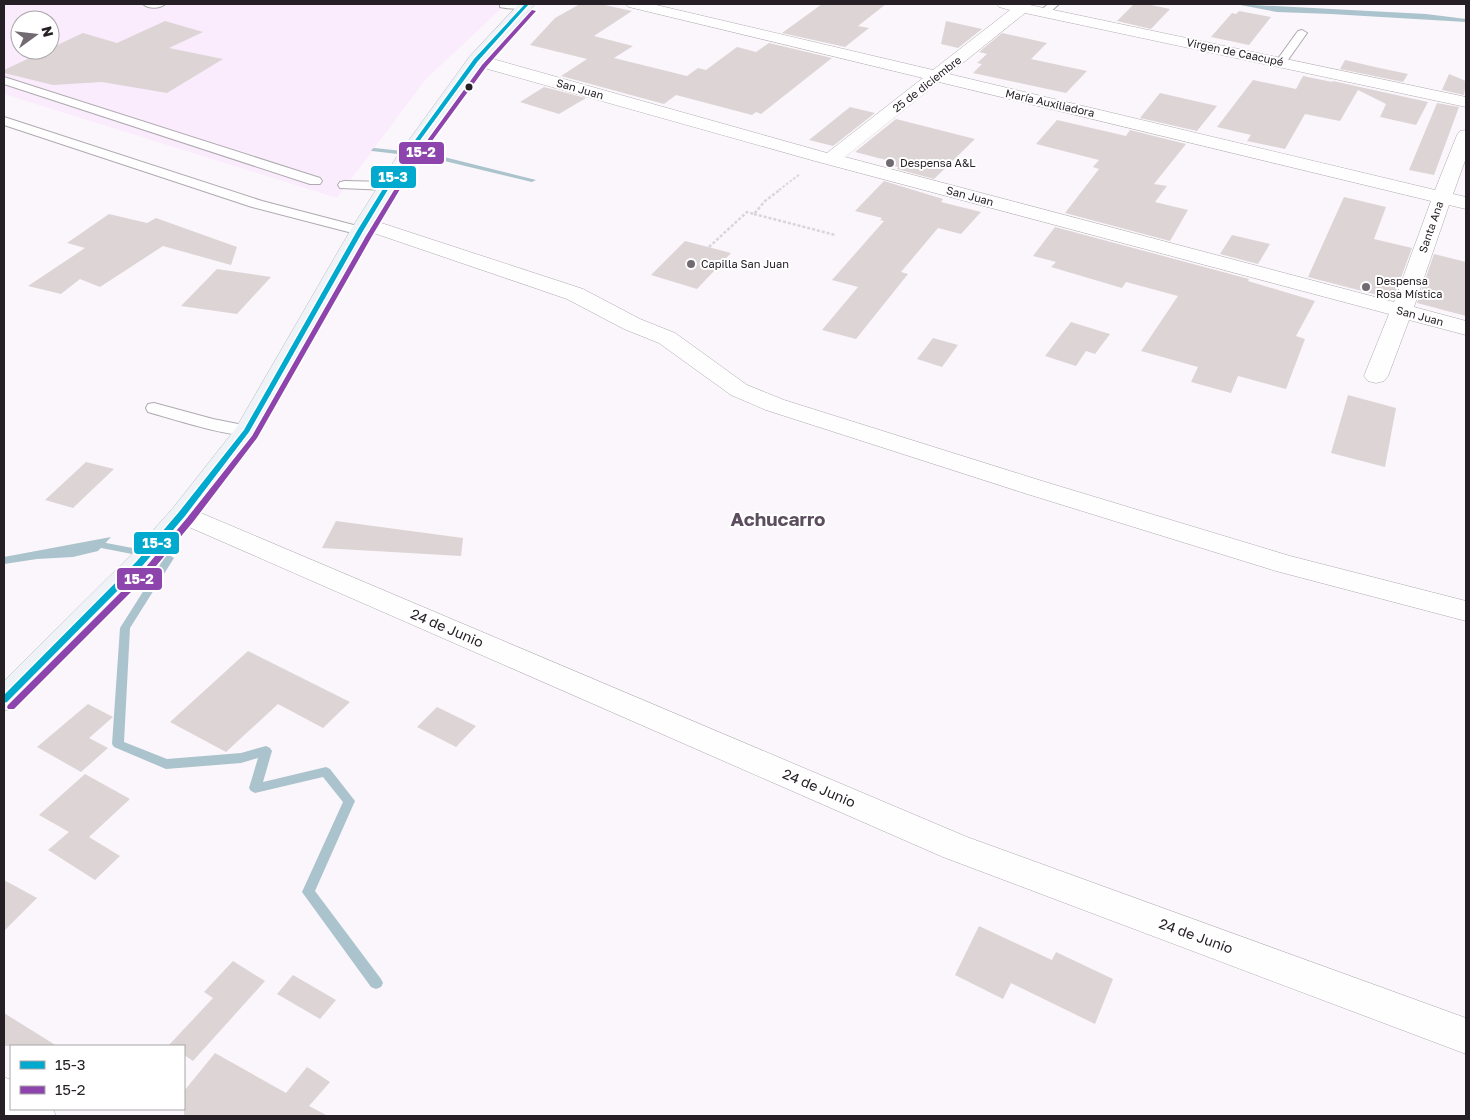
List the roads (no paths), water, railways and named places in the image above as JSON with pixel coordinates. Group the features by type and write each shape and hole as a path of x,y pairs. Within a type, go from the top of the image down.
{"main road":[{"path":"4,700 140,563 174,525 247,431 408,153 476,60 526,5"}],"street":[{"name":"María Auxiliadora","path":"634,4 1466,203"},
{"name":"Virgen de Caacupé","path":"1004,4 1022,8 1049,8 1281,62 1466,102"},
{"name":"25 de diciembre","path":"826,158 937,76 1022,8"},
{"name":"San Juan","path":"476,60 826,158 1466,328"},
{"name":"Santa Ana","path":"1376,376 1403,311 1466,134"},
{"path":"363,228 575,294 632,324 667,338 739,390 775,405 1286,564 1466,611"},
{"name":"24 de Junio","path":"174,525 955,846 1466,1036"}],"lane":[{"path":"148,4 160,4"},
{"path":"504,5 526,5"},
{"path":"1281,62 1302,33"},
{"path":"4,80 315,181"},
{"path":"4,121 257,204 363,228"},
{"path":"345,185 388,186"},
{"path":"154,408 211,424 247,431"}],"water":[{"path":"1235,4 1426,14 1466,19 1466,22 1277,12"},
{"path":"111,537 98,551 73,557 37,559 4,564 4,557"}],"waterway":[{"path":"374,150 432,156 532,180"},
{"path":"91,545 96,544 169,558 125,628 118,744 166,764 241,758 266,751 255,788 326,772 349,801 308,892 376,983"}],"place":[{"name":"Despensa A&L","path":"890,163"},
{"name":"Capilla San Juan","path":"691,264"},
{"name":"Despensa Rosa Mística","path":"1366,287"}],"district":[{"name":"Achucarro","path":"778,519"}]}
